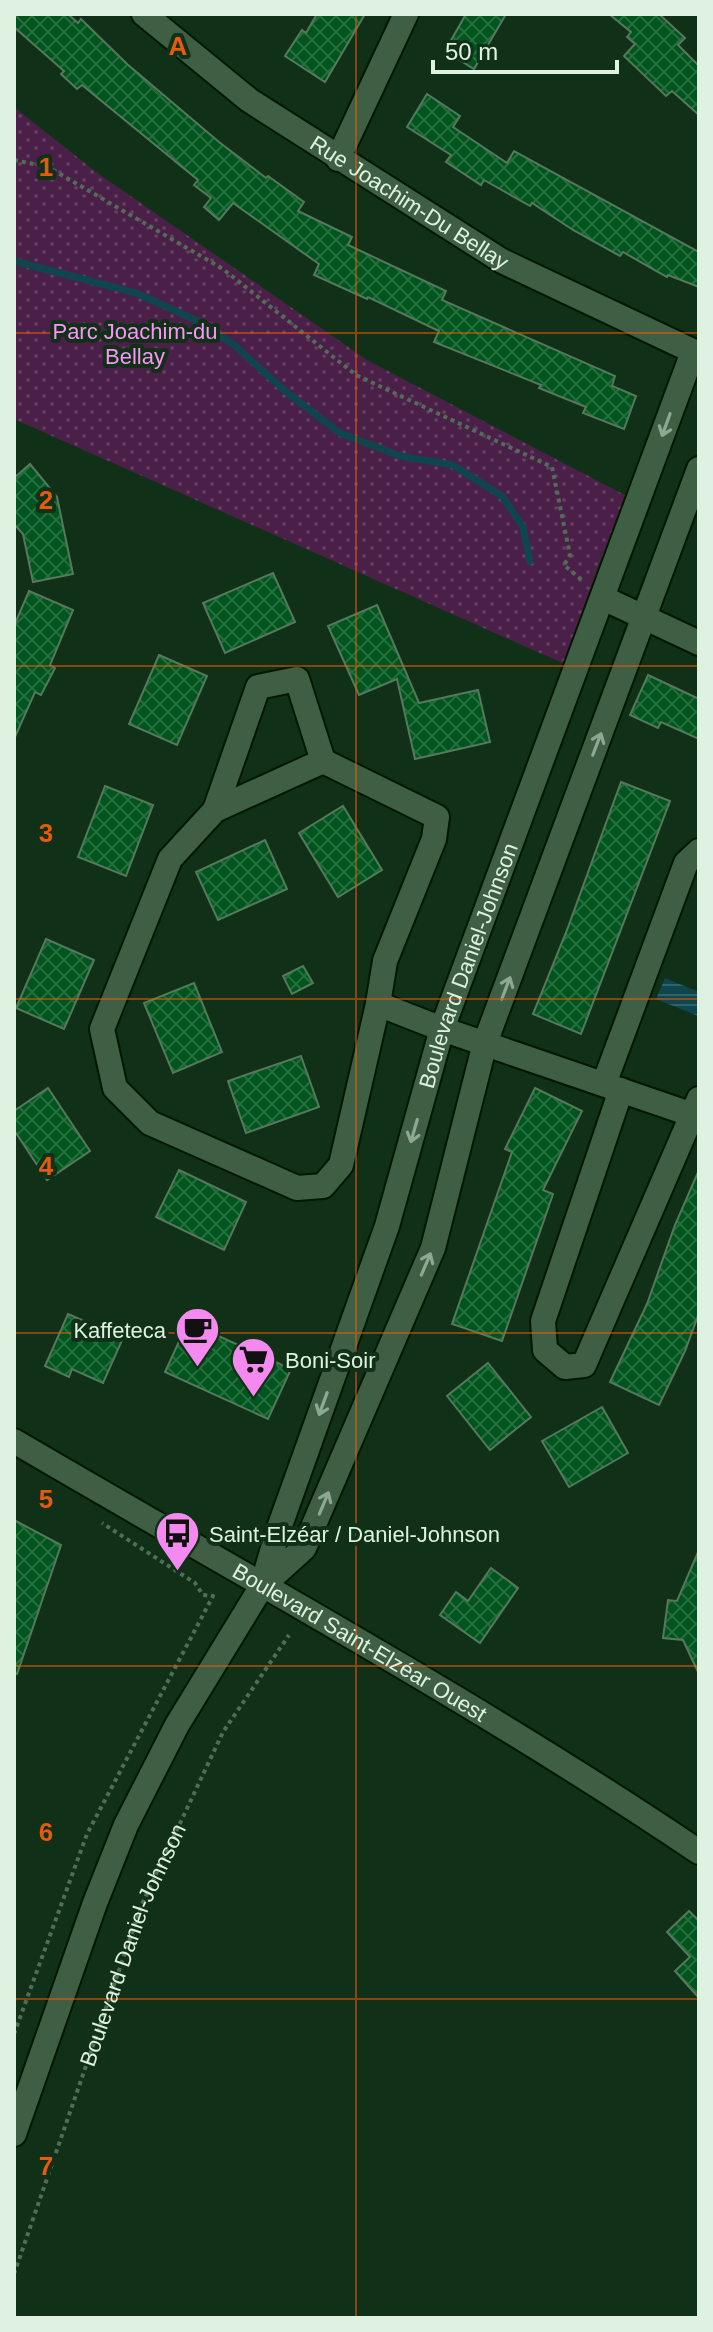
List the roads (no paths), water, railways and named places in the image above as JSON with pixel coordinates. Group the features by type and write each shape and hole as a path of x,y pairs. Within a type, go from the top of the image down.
{"street":[{"name":"Rue Joachim-Du Bellay","path":"144,14 249,100 502,261 696,353"},
{"path":"338,159 406,14"},
{"name":"Boulevard Daniel-Johnson","path":"14,2134 95,1903 126,1825 177,1725 262,1586 278,1531 387,1226 442,1029 696,353"},
{"name":"Boulevard Daniel-Johnson","path":"262,1586 304,1548 433,1248 485,1043 699,469"},
{"path":"603,598 699,643"},
{"path":"215,810 258,687 297,679 323,761 437,817 434,839 385,961 341,1165 323,1186 297,1188 150,1123 115,1088 102,1029 170,859 215,810 323,761"},
{"path":"378,1004 613,1087 696,1107 584,1365 565,1367 545,1350 543,1321 613,1087 686,863 699,851"},
{"name":"Boulevard Saint-Elzéar Ouest","path":"14,1441 262,1586 314,1612 535,1745 699,1852"}],"water":[{"path":"665,978 699,992 698,1016 656,999"}],"waterway":[{"path":"14,261 136,293 200,322 233,344 285,391 340,433 400,456 453,465 502,496 523,527 530,561"}],"place":[{"name":"Kaffeteca","path":"197,1369"},
{"name":"Boni-Soir","path":"254,1399"},
{"name":"Saint-Elzéar / Daniel-Johnson","path":"178,1573"}],"park label":[{"name":"Parc Joachim-du Bellay","path":"135,344"}]}
